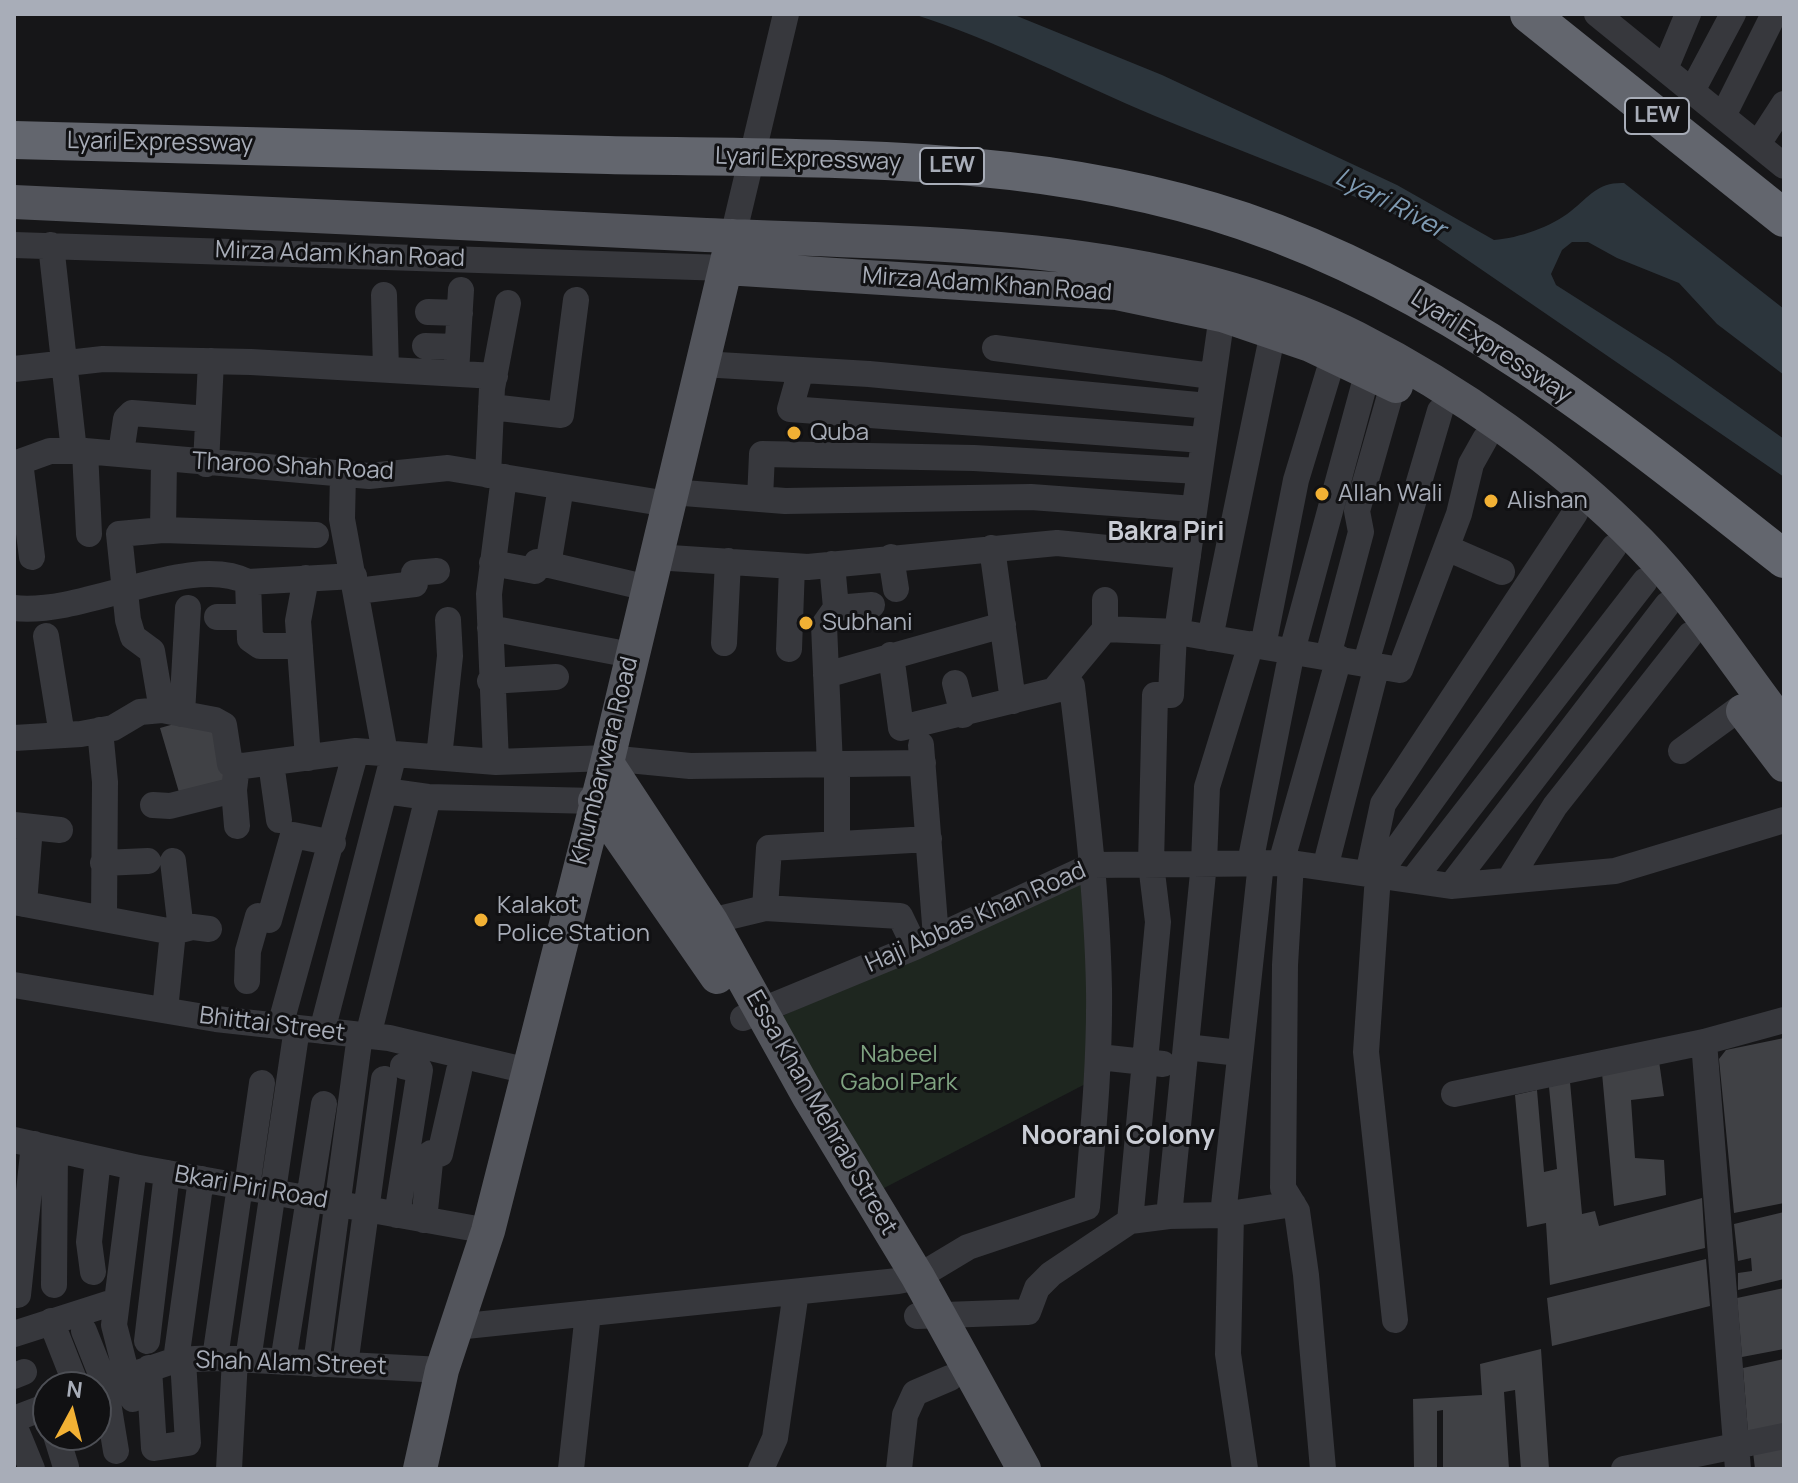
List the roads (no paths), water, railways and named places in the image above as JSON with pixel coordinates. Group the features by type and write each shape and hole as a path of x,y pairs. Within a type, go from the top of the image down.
{"highway":[{"name":"LEW","path":"1529,14 1784,218"},
{"name":"Lyari Expressway","path":"14,140 901,162 1046,176 1188,204 1244,221 1352,265 1456,319 1554,385 1784,559"}],"main road":[{"name":"Mirza Adam Khan Road","path":"14,202 730,252 1117,293 1222,315 1334,355 1381,378 1485,439 1614,547 1690,635 1784,765"},
{"name":"Mirza Adam Khan Road","path":"730,252 942,247 1122,265 1230,288 1354,337 1435,382 1504,429 1640,543 1784,727"},
{"name":"Khumbarwara Road","path":"420,1469 442,1370 488,1231 595,801 608,761 730,252"},
{"name":"Essa Khan Mehrab Street","path":"608,761 711,921 752,1014 928,1317 1024,1469"},
{"path":"595,801 752,1014"},
{"name":"Essa Khan Mehrab Street","path":"928,1317 950,1378 1000,1469"}],"street":[{"path":"730,252 786,14"},
{"path":"1665,69 1688,14"},
{"path":"1692,91 1733,14"},
{"path":"1723,116 1774,14"},
{"path":"1612,19 1665,69 1784,166"},
{"path":"1758,144 1784,104"},
{"name":"Mirza Adam Khan Road","path":"14,245 730,252"},
{"path":"51,245 89,534"},
{"path":"384,295 386,369"},
{"path":"491,407 561,415 576,300"},
{"path":"428,312 460,301 456,360"},
{"path":"496,762 490,681 496,476 491,407 508,303"},
{"path":"1130,1221 1158,922 1151,864 1155,695 1171,695 1175,633 1222,315"},
{"path":"1210,638 1273,332"},
{"path":"425,346 495,376"},
{"path":"995,348 1212,376"},
{"path":"1169,1216 1210,776 1257,645 1296,480 1334,355"},
{"path":"14,369 103,359 386,369 456,360"},
{"path":"206,464 211,361"},
{"path":"702,364 1208,406"},
{"path":"801,370 790,409 1203,440"},
{"path":"1245,1469 1228,1354 1227,1214 1239,1053 1271,863 1292,651 1381,378"},
{"path":"1323,1469 1306,1275 1293,1204 1283,1188 1285,965 1271,863 1334,657 1361,532 1357,511 1381,378"},
{"path":"1017,426 1021,389"},
{"path":"1325,868 1374,677 1370,664 1440,411"},
{"path":"121,453 126,419 132,413 208,419"},
{"path":"1105,629 1175,633 1400,670 1447,548 1471,464 1485,439"},
{"name":"Tharoo Shah Road","path":"17,463 50,451 80,451 369,476 448,468 561,487 670,498 1031,497 1194,509"},
{"path":"760,499 762,454 974,458 1199,471"},
{"path":"163,530 164,460"},
{"path":"17,463 32,557"},
{"path":"300,1028 378,818 389,754 342,519 343,474"},
{"path":"548,565 561,487"},
{"path":"1395,1320 1366,1052 1373,874 1383,804 1575,513"},
{"path":"172,712 152,651 133,637 123,592 119,534 163,530 316,535"},
{"path":"492,563 535,571 537,562 652,572 728,561 792,566 832,564 1057,543 1188,556"},
{"path":"1373,874 1614,547"},
{"path":"992,548 1013,701"},
{"path":"1447,548 1502,572"},
{"path":"891,557 896,589"},
{"path":"724,643 728,561"},
{"path":"832,564 836,608 824,625 837,844"},
{"path":"789,649 792,566"},
{"path":"14,608 45,610 192,573 237,576 248,582 306,578 356,584 415,584 414,573 437,571"},
{"path":"306,578 298,621 308,758"},
{"path":"248,582 250,639 260,646 300,646"},
{"path":"1413,880 1656,593"},
{"path":"1451,886 1656,593"},
{"path":"1055,689 1105,629 1105,600"},
{"path":"836,608 872,605"},
{"path":"172,712 188,608"},
{"path":"217,617 249,617"},
{"path":"439,757 450,656 448,620"},
{"path":"826,675 1003,625"},
{"path":"1509,880 1555,806 1690,635"},
{"path":"46,636 62,735"},
{"path":"450,656 490,640 631,655"},
{"path":"456,1327 908,1279 968,1247 1087,1207 1099,1057 1093,865 1072,686 901,728 891,655"},
{"path":"490,681 556,677"},
{"path":"955,683 963,715"},
{"path":"1681,751 1740,708"},
{"path":"14,738 113,728 140,712 172,712 224,725 235,778 237,826"},
{"path":"920,724 929,839 925,942"},
{"path":"100,730 105,782 104,918"},
{"path":"233,1359 273,1192 333,843 356,751"},
{"path":"153,805 170,806 271,763 356,751 496,762 608,761 690,766 923,763"},
{"path":"271,763 279,820"},
{"path":"385,791 428,797 595,801"},
{"path":"316,1364 364,1036 428,797"},
{"path":"341,808 378,818"},
{"name":"Haji Abbas Khan Road","path":"752,1014 925,942 1093,865 1271,863 1451,886 1615,871 1784,820"},
{"path":"60,830 22,826 19,903 177,931 209,929"},
{"path":"247,981 248,951 258,916 269,920 293,835 333,843"},
{"path":"765,908 769,848 929,839"},
{"path":"103,863 160,861 177,931 165,1010"},
{"path":"711,921 765,908 900,916 925,942"},
{"name":"Bhittai Street","path":"14,985 165,1010 364,1036 528,1071"},
{"path":"1454,1094 1704,1042 1784,1020"},
{"path":"1704,1042 1737,1456"},
{"path":"1099,1057 1144,1062 1239,1053"},
{"path":"345,1365 366,1209 394,1072 420,1070 397,1215"},
{"path":"424,1220 431,1153 440,1154 459,1071"},
{"path":"229,1469 243,1187 262,1083"},
{"path":"283,1362 324,1104"},
{"path":"34,1144 54,1285"},
{"path":"34,1144 16,1296 93,1272 121,1271"},
{"name":"Bkari Piri Road","path":"34,1144 134,1167 488,1231"},
{"path":"93,1272 89,1242 98,1159"},
{"path":"116,1451 122,1383 114,1325 134,1167"},
{"path":"147,1341 167,1173"},
{"path":"84,1331 122,1383 154,1448 188,1443 179,1353 201,1179"},
{"path":"928,1317 1028,1312 1037,1288 1051,1274 1130,1221 1227,1214 1293,1204"},
{"path":"761,1469 775,1438 796,1292"},
{"path":"14,1334 117,1301"},
{"path":"571,1469 588,1313"},
{"path":"51,1321 71,1371"},
{"path":"119,1344 147,1341 179,1353"},
{"name":"Shah Alam Street","path":"122,1383 179,1353 233,1359 442,1370"},
{"path":"899,1469 905,1415 915,1393 950,1378"},
{"path":"14,1425 32,1469"},
{"path":"1624,1469 1737,1456 1784,1436"}],"water":[{"name":"Lyari River","path":"913,14 1012,14 1162,75 1397,185 1494,240 1544,227 1563,217 1601,187 1624,183 1784,309 1784,375 1717,324 1679,283 1617,258 1588,242 1572,242 1562,250 1551,274 1556,285 1669,357 1784,439 1784,477 1415,224 1318,181 1155,116 1006,49"}],"place":[{"name":"Quba","path":"794,433"},
{"name":"Allah Wali","path":"1322,494"},
{"name":"Alishan","path":"1491,501"},
{"name":"Subhani","path":"806,623"},
{"name":"Kalakot Police Station","path":"481,920"}],"district":[{"name":"Bakra Piri","path":"1166,533"},
{"name":"Noorani Colony","path":"1118,1137"}],"park label":[{"name":"Nabeel Gabol Park","path":"899,1069"}]}
